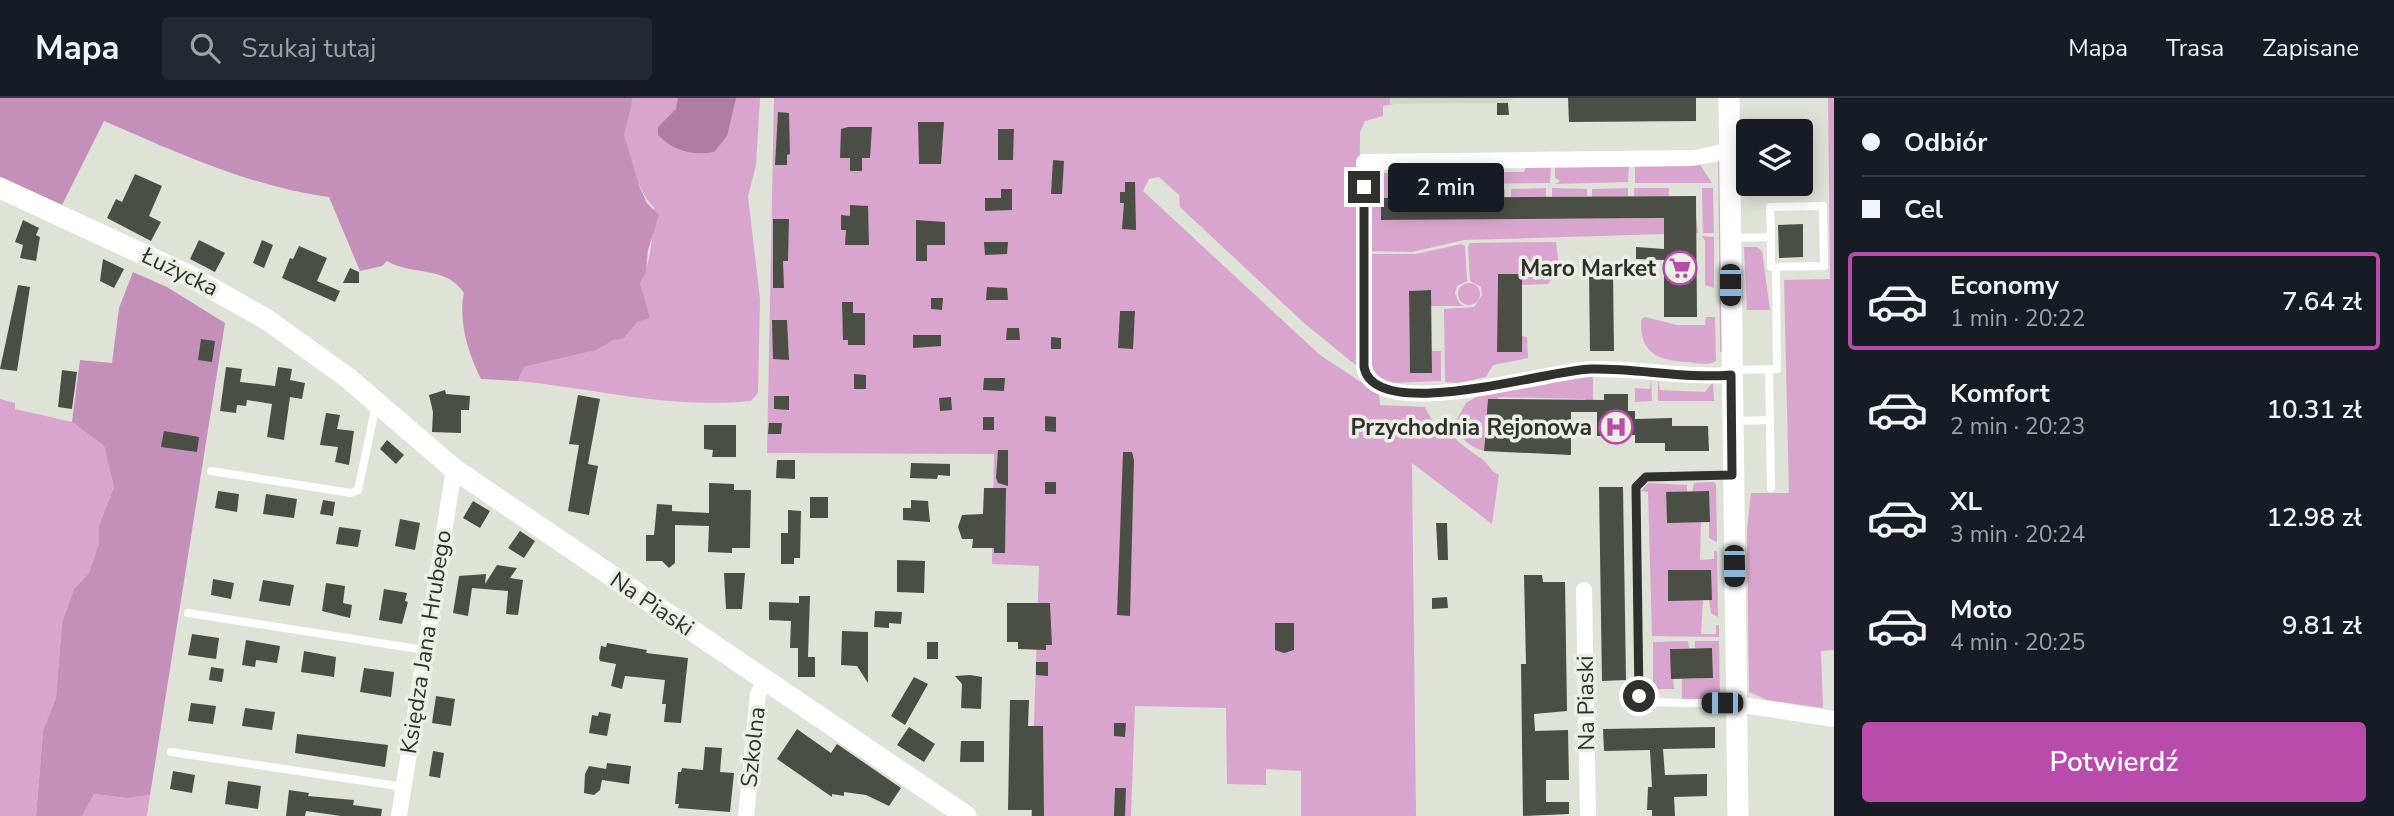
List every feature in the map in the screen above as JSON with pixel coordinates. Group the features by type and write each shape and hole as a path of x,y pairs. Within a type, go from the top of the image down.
{"street":[{"path":"1729,98 1738,816"},
{"path":"1730,151 1693,158 1364,162 1364,367 1369,382 1384,390 1444,393 1461,393 1554,372 1588,369 1731,372"},
{"name":"Łużycka","path":"0,188 230,297 306,345 348,378"},
{"name":"Na Piaski","path":"348,378 454,469 966,816"},
{"name":"Księdza Jana Hrubego","path":"399,816 454,469"},
{"name":"Na Piaski","path":"1584,590 1588,816"},
{"name":"Szkolna","path":"746,816 758,694 765,680"},
{"path":"1736,704 1834,719"}],"lane":[{"path":"1823,206 1824,266 1771,267 1771,237 1770,207 1823,206"},
{"path":"1730,238 1771,237"},
{"path":"1731,372 1777,369 1776,267"},
{"path":"1769,369 1771,488"},
{"path":"211,471 351,493 362,485 377,402"},
{"path":"1731,421 1770,420"},
{"path":"1732,475 1650,477 1638,482 1635,492 1636,600 1638,693 1642,699 1645,702 1736,704"},
{"path":"188,613 425,650"},
{"path":"170,752 404,788"}],"shaded area":[{"path":"0,98 633,98 624,135 640,188 647,203 659,215 648,250 646,272 640,283 650,318 637,322 623,339 613,340 597,350 524,367 518,381 481,379 465,337 462,314 464,293 457,284 448,278 397,266 387,261 382,266 360,271 329,197 243,177 104,121 62,205 0,177"},
{"path":"633,98 760,98 756,165 748,196 760,299 758,393 751,401 722,403 663,400 518,381 524,367 597,350 637,322 649,318 640,283 649,256 654,207 639,185 625,143 625,127"},
{"path":"678,98 736,98 727,136 714,152 684,151 670,145 658,135 658,127 676,109"},
{"path":"774,98 1390,98 1390,104 1395,104 1383,106 1383,116 1365,121 1360,132 1358,367 1304,323 1180,207 1179,195 1159,177 1149,179 1143,191 1320,355 1379,394 1380,405 1425,407 1439,434 1449,431 1499,475 1492,524 1412,463 1416,816 1301,816 1301,771 1266,769 1266,785 1227,784 1226,708 1135,706 1131,816 1031,816 1039,566 992,564 994,454 767,453"},
{"path":"1390,98 1514,98 1508,103 1390,104"},
{"path":"1828,98 1834,98 1834,650 1821,651 1823,708 1767,700 1749,692 1747,530 1751,493 1789,493 1784,280 1830,279"},
{"path":"1718,158 1720,159 1723,352 1720,352"},
{"path":"1699,163 1712,183 1635,183 1635,166"},
{"path":"1629,165 1628,182 1555,184 1560,181 1555,178 1555,166"},
{"path":"1526,166 1551,166 1550,183 1471,184 1470,172 1524,172"},
{"path":"1466,172 1466,184 1439,184 1433,174"},
{"path":"1374,173 1413,173 1422,183 1425,198 1381,198 1382,220 1696,218 1698,233 1464,240 1412,252 1367,251 1370,178"},
{"path":"1546,188 1546,197 1511,197 1511,189"},
{"path":"1552,188 1587,189 1587,196 1552,197"},
{"path":"1628,188 1628,196 1592,197 1592,189"},
{"path":"1634,188 1669,188 1669,196 1634,196"},
{"path":"1702,188 1713,188 1714,233 1703,233"},
{"path":"1430,189 1465,189 1465,197 1430,197"},
{"path":"1471,189 1505,189 1505,197 1471,197"},
{"path":"1702,236 1714,237 1714,288 1705,285 1705,241"},
{"path":"1556,242 1560,274 1553,277 1548,284 1522,285 1521,274 1498,274 1497,351 1522,336 1527,337 1528,358 1493,365 1486,377 1458,383 1445,382 1444,309 1474,307 1482,295 1481,287 1470,281 1470,243"},
{"path":"1461,244 1465,246 1467,281 1457,286 1455,293 1459,303 1464,306 1431,306 1431,290 1409,291 1410,373 1432,373 1432,351 1441,351 1441,381 1390,383 1370,373 1368,254 1416,254"},
{"path":"1744,247 1757,247 1762,251 1770,310 1747,310"},
{"path":"133,272 167,287 225,323 150,795 127,798 94,794 82,816 36,816 43,731 56,698 62,622 74,589 89,573 99,544 99,525 114,487 104,446 72,422 80,360 112,363 119,308"},
{"path":"1469,283 1477,286 1480,294 1477,302 1469,305 1461,302 1458,294 1461,286"},
{"path":"1645,317 1677,325 1705,325 1706,317 1715,317 1716,361 1706,364 1677,361 1653,353 1644,341 1641,320"},
{"path":"1593,375 1593,408 1585,412 1585,399 1498,397 1498,425 1485,425 1484,451 1466,441 1454,424 1466,403 1483,393"},
{"path":"1651,378 1652,401 1635,402 1635,388 1650,389"},
{"path":"1658,379 1660,390 1705,392 1713,382 1714,401 1658,401"},
{"path":"0,399 15,403 15,409 72,422 104,446 114,487 99,525 100,544 89,573 74,589 62,622 56,698 43,732 36,816 0,816"},
{"path":"1714,482 1717,542 1709,538 1709,492 1692,492 1694,483"},
{"path":"1648,483 1687,485 1687,492 1666,493 1667,522 1701,522 1700,560 1714,559 1714,551 1717,551 1718,617 1711,613 1709,600 1703,600 1701,634 1716,634 1716,625 1719,625 1719,637 1652,636 1648,492 1641,491"},
{"path":"1688,641 1689,648 1670,649 1674,689 1653,689 1653,642"},
{"path":"1695,641 1719,641 1720,699 1682,700 1682,679 1713,678 1712,648 1695,648"},
{"path":"94,794 127,798 150,795 147,816 82,816"}],"building":[{"path":"1568,98 1696,98 1696,121 1569,122"},
{"path":"1497,103 1508,103 1509,115 1497,115"},
{"path":"778,112 789,113 790,154 787,155 787,165 775,165"},
{"path":"918,122 944,122 941,164 919,164"},
{"path":"872,127 870,158 862,158 862,171 850,171 850,158 840,158 841,129"},
{"path":"998,129 1014,129 1013,160 998,160"},
{"path":"1053,160 1064,161 1062,194 1051,194"},
{"path":"135,174 162,186 149,216 161,222 151,241 107,218 116,199 122,202"},
{"path":"1125,182 1135,182 1136,230 1122,229 1124,203 1120,203 1120,192 1125,192"},
{"path":"1001,189 1012,189 1012,210 985,211 985,198 1001,198"},
{"path":"1696,196 1697,317 1664,317 1664,260 1636,259 1636,247 1664,249 1664,218 1381,220 1381,198"},
{"path":"850,205 868,206 869,245 845,245 846,230 841,230 841,215 850,216"},
{"path":"773,219 789,219 788,261 783,261 784,288 773,288"},
{"path":"23,220 39,228 36,235 40,237 36,261 20,258 23,245 15,242"},
{"path":"916,220 945,222 945,245 927,245 927,261 916,261"},
{"path":"1803,224 1803,257 1779,258 1778,225"},
{"path":"199,240 225,253 215,272 190,259"},
{"path":"262,240 273,245 264,268 253,263"},
{"path":"984,242 1008,242 1007,254 985,255"},
{"path":"299,246 327,258 317,281 340,291 335,302 282,278 290,258 293,259"},
{"path":"103,259 124,269 114,288 100,281"},
{"path":"350,268 359,272 359,283 343,283"},
{"path":"1589,273 1613,273 1614,351 1590,351"},
{"path":"1498,274 1522,274 1522,352 1497,352"},
{"path":"18,285 30,287 17,371 0,369"},
{"path":"987,287 1007,288 1008,300 986,300"},
{"path":"1431,290 1432,373 1410,373 1409,291"},
{"path":"931,298 943,298 942,310 931,309"},
{"path":"842,302 853,302 853,313 865,313 865,345 848,345 848,340 843,340"},
{"path":"1120,311 1135,311 1133,349 1118,348"},
{"path":"772,320 787,320 789,360 773,359"},
{"path":"1007,328 1019,328 1020,340 1006,340"},
{"path":"913,335 941,335 941,346 913,348"},
{"path":"1051,337 1061,338 1061,349 1051,349"},
{"path":"201,339 215,341 212,362 198,360"},
{"path":"226,367 242,369 240,382 275,386 278,367 292,369 290,380 305,383 302,399 290,397 284,440 267,437 272,404 247,400 246,406 237,405 236,413 220,411"},
{"path":"62,370 77,372 72,409 58,407"},
{"path":"854,374 866,375 866,389 854,389"},
{"path":"984,378 1005,378 1004,391 983,390"},
{"path":"445,390 446,394 470,396 469,410 461,410 461,433 432,432 433,412 429,395"},
{"path":"1604,394 1628,394 1628,411 1635,411 1635,419 1672,418 1672,426 1708,426 1709,451 1665,451 1665,443 1635,443 1635,435 1597,436 1597,412 1571,412 1571,455 1484,451 1488,399 1604,400"},
{"path":"578,395 600,399 588,464 598,466 589,515 568,511 579,445 569,444"},
{"path":"774,396 789,396 789,410 774,409"},
{"path":"951,397 952,410 940,411 939,398"},
{"path":"326,413 340,415 337,429 354,431 349,465 335,462 338,447 320,445"},
{"path":"1045,416 1056,417 1056,432 1045,431"},
{"path":"983,417 994,417 994,430 983,430"},
{"path":"769,423 782,423 781,434 768,434"},
{"path":"704,425 736,425 736,457 712,457 713,450 704,449"},
{"path":"164,431 199,437 197,452 161,447"},
{"path":"387,440 404,455 396,464 380,449"},
{"path":"998,450 1008,450 1008,486 998,483 996,478"},
{"path":"1123,452 1132,452 1134,460 1130,616 1117,615"},
{"path":"777,460 795,460 795,479 776,478"},
{"path":"911,463 950,464 950,476 938,475 937,479 910,478"},
{"path":"1045,482 1056,482 1056,494 1045,494"},
{"path":"709,483 734,484 734,490 751,490 750,548 732,548 732,553 708,552 709,526 675,525 675,563 669,568 662,561 646,561 646,535 654,535 657,504 672,505 672,511 709,513"},
{"path":"1599,487 1623,487 1626,680 1602,681"},
{"path":"984,488 1006,488 1005,553 994,553 994,548 972,548 973,539 962,539 958,527 962,515 983,514"},
{"path":"218,491 239,494 237,512 215,508"},
{"path":"1709,491 1710,522 1667,523 1666,492"},
{"path":"266,494 297,499 294,518 263,514"},
{"path":"810,497 828,497 828,518 810,518"},
{"path":"323,500 335,502 333,516 320,514"},
{"path":"911,500 928,501 930,522 903,520 903,508 911,508"},
{"path":"473,501 490,511 480,528 463,518"},
{"path":"788,510 801,511 800,558 794,558 794,564 781,564 781,533 788,533"},
{"path":"400,519 420,523 415,550 395,546"},
{"path":"1436,523 1447,523 1448,560 1438,560"},
{"path":"339,527 361,530 358,547 336,544"},
{"path":"520,531 535,541 524,558 508,548"},
{"path":"897,560 925,561 924,593 897,592"},
{"path":"497,565 517,568 510,578 523,580 518,615 506,614 508,591 472,588 468,616 453,613 459,576 486,574 485,584"},
{"path":"1668,570 1711,570 1712,600 1668,601"},
{"path":"724,573 745,573 742,609 726,609"},
{"path":"1524,575 1542,575 1543,582 1565,582 1567,711 1534,714 1535,731 1568,730 1569,780 1546,780 1546,802 1569,802 1569,814 1523,816 1521,664 1526,664"},
{"path":"213,579 234,583 231,599 211,595"},
{"path":"263,580 294,585 290,606 259,601"},
{"path":"326,583 345,586 343,603 352,605 350,618 322,611"},
{"path":"384,589 407,593 405,601 408,602 402,624 379,620"},
{"path":"799,596 810,596 808,657 815,657 815,677 798,677 798,648 790,648 791,621 769,620 769,602 799,603"},
{"path":"1447,597 1448,608 1432,609 1432,598"},
{"path":"1007,603 1050,603 1052,645 1046,645 1046,650 1018,649 1018,642 1007,642"},
{"path":"875,611 902,612 901,624 889,623 889,628 874,627"},
{"path":"1275,623 1294,623 1294,650 1284,653 1275,650"},
{"path":"842,631 868,632 868,683 857,666 841,665"},
{"path":"192,634 219,638 216,659 188,655"},
{"path":"246,640 280,646 277,663 256,660 255,667 242,665"},
{"path":"927,642 938,642 938,659 927,659"},
{"path":"607,643 647,650 646,653 688,658 681,723 664,722 666,704 662,704 665,680 625,676 622,689 611,686 616,664 600,661 599,658 601,646 606,647"},
{"path":"1712,648 1713,678 1671,679 1670,649"},
{"path":"304,651 336,657 334,677 301,672"},
{"path":"1036,662 1048,662 1048,676 1036,675"},
{"path":"211,667 224,669 222,682 209,680"},
{"path":"364,668 394,672 391,697 360,692"},
{"path":"955,676 982,677 981,709 961,708 962,684"},
{"path":"914,677 928,684 905,725 891,716"},
{"path":"436,696 455,699 451,726 432,723"},
{"path":"1010,700 1029,700 1028,726 1043,726 1044,816 1032,816 1032,810 1008,810"},
{"path":"191,703 216,706 213,724 188,721"},
{"path":"245,708 275,712 272,730 242,726"},
{"path":"599,712 611,714 607,736 589,733 592,715 598,716"},
{"path":"1114,723 1126,723 1125,737 1114,736"},
{"path":"909,727 935,744 924,762 897,745"},
{"path":"1715,727 1715,748 1663,749 1665,775 1707,774 1707,796 1674,797 1675,816 1652,816 1652,810 1647,810 1648,787 1652,787 1650,750 1604,751 1603,729"},
{"path":"797,729 831,753 837,744 901,788 889,806 866,795 844,792 844,796 832,794 832,797 777,759"},
{"path":"297,734 388,745 385,767 295,753"},
{"path":"961,741 984,741 984,762 960,762"},
{"path":"705,747 722,748 720,772 734,773 730,812 678,808 679,804 675,804 678,772 681,772 682,768 703,770"},
{"path":"433,751 444,753 440,778 429,776"},
{"path":"607,763 631,766 629,784 602,780 600,790 594,795 584,793 585,774 589,766 606,769"},
{"path":"173,771 195,775 192,793 170,789"},
{"path":"228,781 261,786 258,809 225,804"},
{"path":"1115,788 1126,788 1125,816 1114,816"},
{"path":"289,790 309,793 308,796 354,800 353,805 382,809 381,816 341,816 306,811 305,816 286,816"}],"place":[{"name":"Maro Market","path":"1680,268"},
{"name":"Przychodnia Rejonowa","path":"1616,427"}],"route":[{"path":"1364,187 1364,367 1365,376 1376,387 1392,391 1461,393 1554,372 1588,369 1731,375 1732,475 1646,477 1640,480 1636,487 1639,696"}]}
